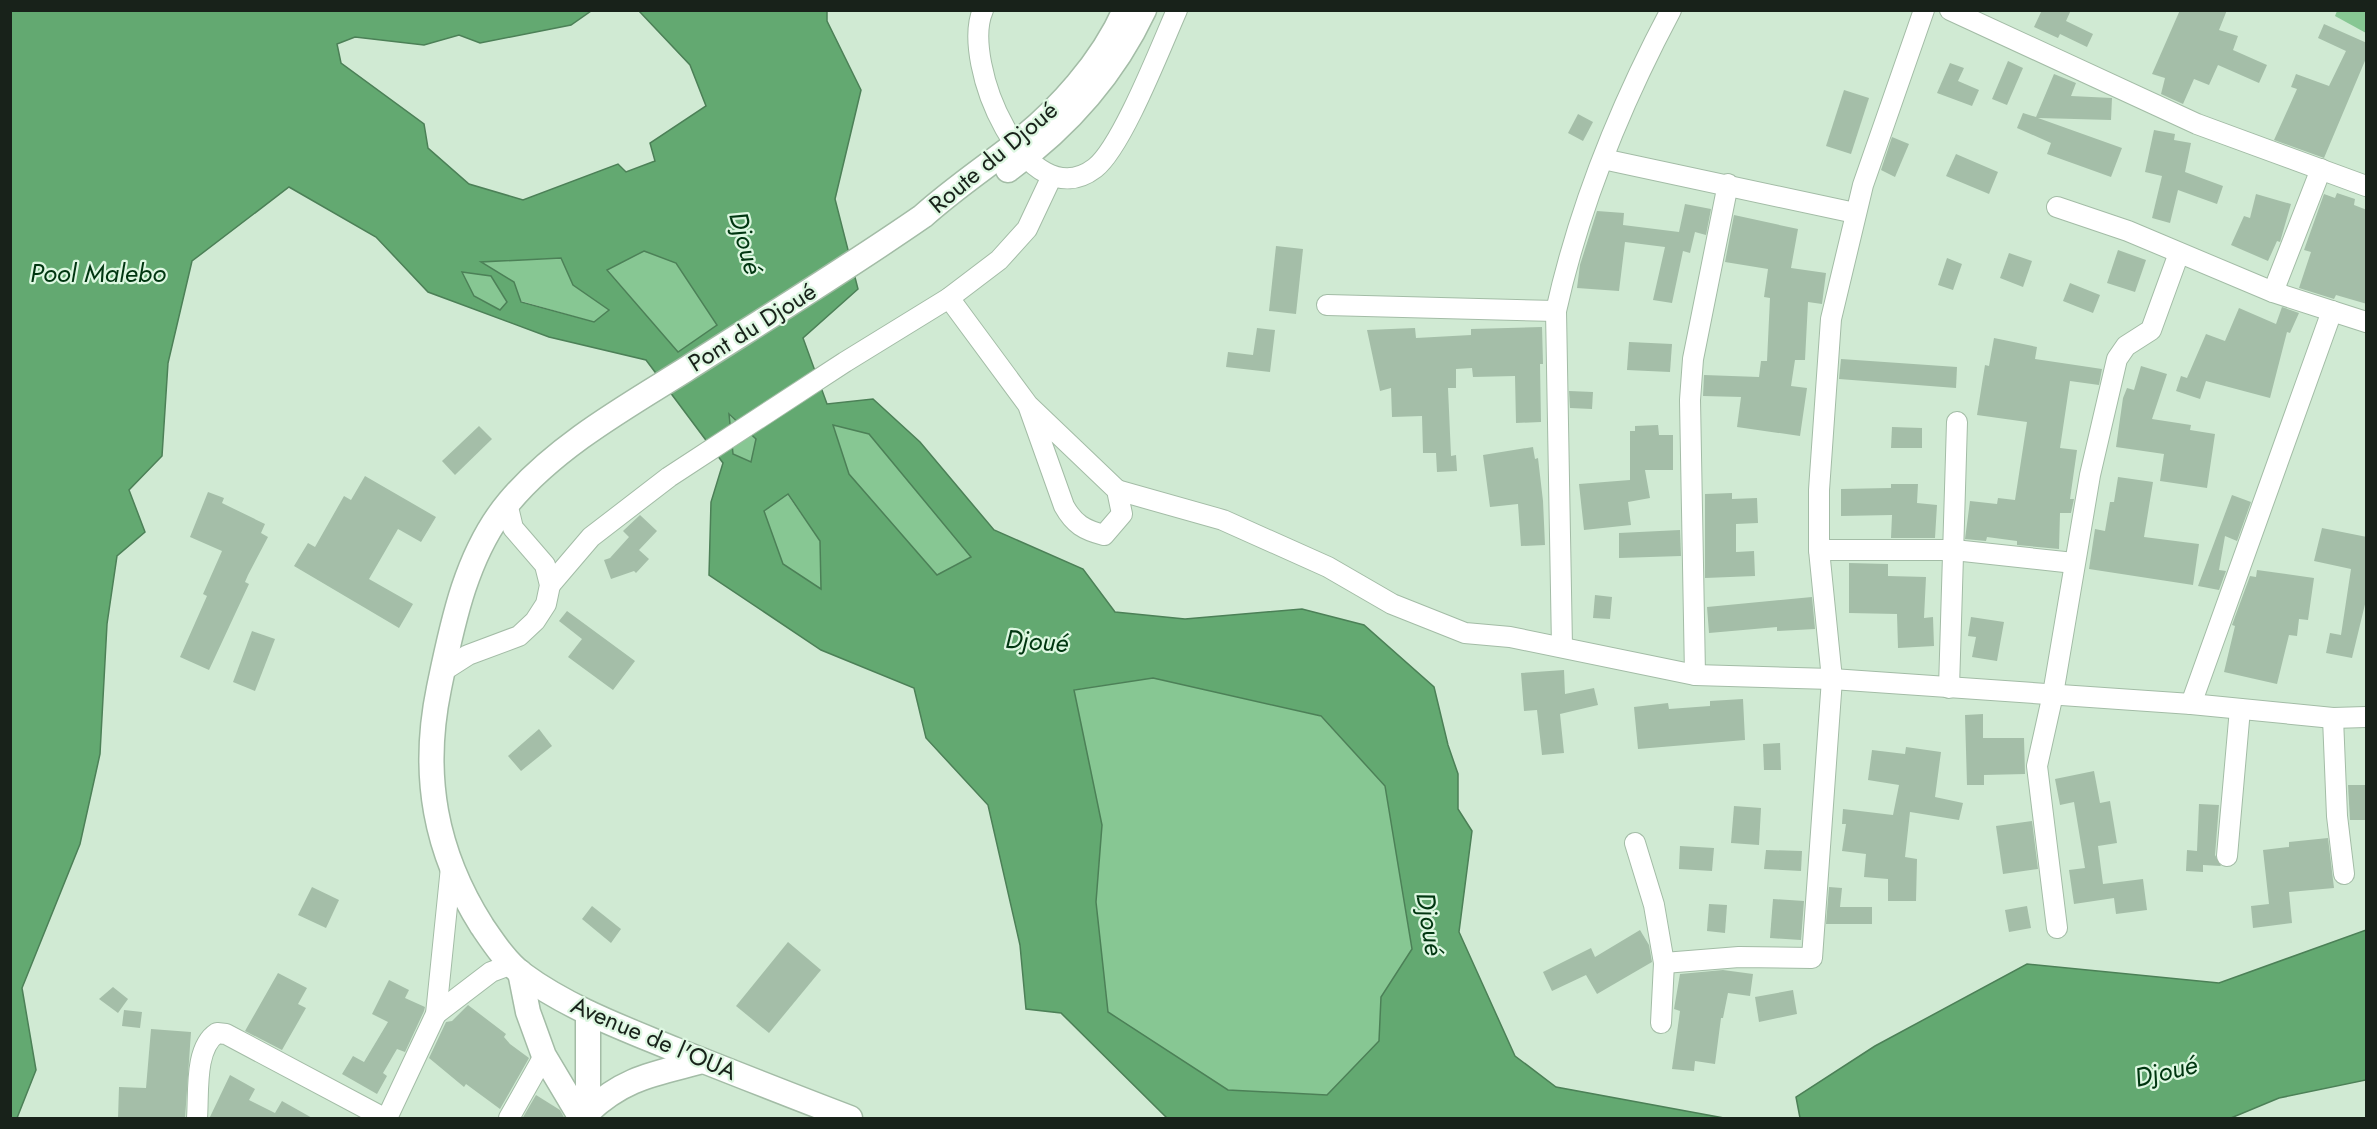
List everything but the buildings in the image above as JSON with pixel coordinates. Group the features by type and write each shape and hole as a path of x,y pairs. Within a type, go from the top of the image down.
{"main road":[{"name":"Route du Djoué","path":"867,255 923,216 951,210 1019,151 1094,62 1125,10"},
{"name":"Route du Djoué","path":"1019,151 1046,141 1094,92 1144,10"},
{"name":"Pont du Djoué","path":"637,400 867,255"},
{"name":"Avenue de l'OUA","path":"637,400 564,450 507,503 485,539 460,599 432,721 431,770 436,823 451,867 470,906 491,940 516,968 588,1013 850,1119"},
{"path":"516,968 528,1012 544,1056 586,1116"},
{"path":"586,1116 588,1013"},
{"path":"586,1116 620,1086 639,1077 703,1061"}],"street":[{"path":"984,10 978,46 984,77 996,109 1019,151 1052,176 1079,178 1096,167 1114,146 1177,10"},
{"path":"1562,647 1556,311 1566,268 1603,159 1671,10"},
{"path":"1664,963 1738,957 1812,958 1832,679 1819,550 1819,490 1832,319 1855,213 1924,10"},
{"path":"1950,10 2197,124 2367,186"},
{"path":"1603,159 1855,213"},
{"path":"2273,292 2321,169"},
{"path":"550,585 591,537 669,477 845,362 949,298 999,260 1027,229 1052,176"},
{"path":"1695,675 1690,400 1693,359 1728,184"},
{"path":"2057,207 2102,221 2273,292 2367,322"},
{"path":"2057,928 2037,766 2053,694 2090,475 2117,359 2126,346 2151,330 2179,253"},
{"path":"949,298 1028,405 1117,490 1223,520 1328,567 1392,604 1465,633 1510,637 1695,675 1832,679 2190,704 2333,718 2367,717"},
{"path":"1327,305 1556,311"},
{"path":"2190,704 2332,311"},
{"path":"1028,405 1064,506 1073,522 1088,531 1104,535 1122,514 1117,490"},
{"path":"1949,688 1957,422"},
{"path":"443,670 468,655 519,636 535,621 546,604 550,585 544,565 513,528 507,503"},
{"path":"1819,550 1954,550 2074,563"},
{"path":"2227,856 2240,709"},
{"path":"2333,718 2337,816 2344,874"},
{"path":"1635,843 1654,905 1664,963 1661,1023"},
{"path":"197,1119 203,1054 207,1042 217,1033 226,1034 386,1119 436,1014 451,867"},
{"path":"436,1014 491,972 516,968"},
{"path":"508,1119 544,1056"}],"shaded area":[{"path":"2337,11 2366,11 2366,33 2335,16"},
{"path":"644,251 676,263 717,325 678,352 607,269"},
{"path":"561,258 573,285 609,310 594,322 521,301 480,262"},
{"path":"462,271 491,276 507,303 500,310 474,296"},
{"path":"728,414 756,439 751,462 733,454"},
{"path":"833,425 869,434 971,557 937,575 849,474"},
{"path":"787,494 820,541 821,590 783,564 764,511"},
{"path":"1153,678 1320,716 1385,786 1412,949 1381,997 1379,1041 1327,1095 1228,1090 1107,1012 1096,902 1102,825 1074,690"}],"water":[{"path":"10,11 591,11 571,25 480,43 459,35 424,45 355,37 337,44 341,63 424,124 428,148 469,184 523,200 618,164 626,172 655,161 650,143 706,106 690,65 639,11 827,11 827,21 861,90 835,199 858,289 803,338 827,404 873,399 920,442 994,530 1083,569 1115,612 1185,619 1302,609 1364,625 1434,687 1448,745 1458,774 1458,809 1472,831 1459,932 1515,1056 1556,1087 1724,1118 1167,1118 1061,1013 1026,1009 1020,945 988,805 926,738 914,688 821,650 709,575 711,502 723,463 646,360 549,337 428,292 376,237 289,187 192,261 168,363 162,456 129,490 145,532 117,556 107,624 100,754 80,844 22,988 36,1070 17,1118 11,1118","holes":["644,251 676,263 717,325 678,352 607,270","561,258 573,285 609,310 594,322 521,302 514,282 481,262","462,272 491,276 507,302 500,310 474,296","729,414 756,439 751,462 733,454","833,425 869,434 971,557 937,575 849,474","788,494 820,541 821,589 783,564 764,511","1153,678 1321,716 1385,786 1412,949 1381,997 1379,1041 1327,1095 1228,1090 1108,1012 1096,902 1102,825 1074,690"]},
{"name":"Djoué","path":"2366,930 2366,1080 2279,1098 2231,1118 1800,1118 1796,1097 1875,1046 2027,964 2219,983"}],"water label":[{"name":"Pool Malebo","path":"98,273"}]}
